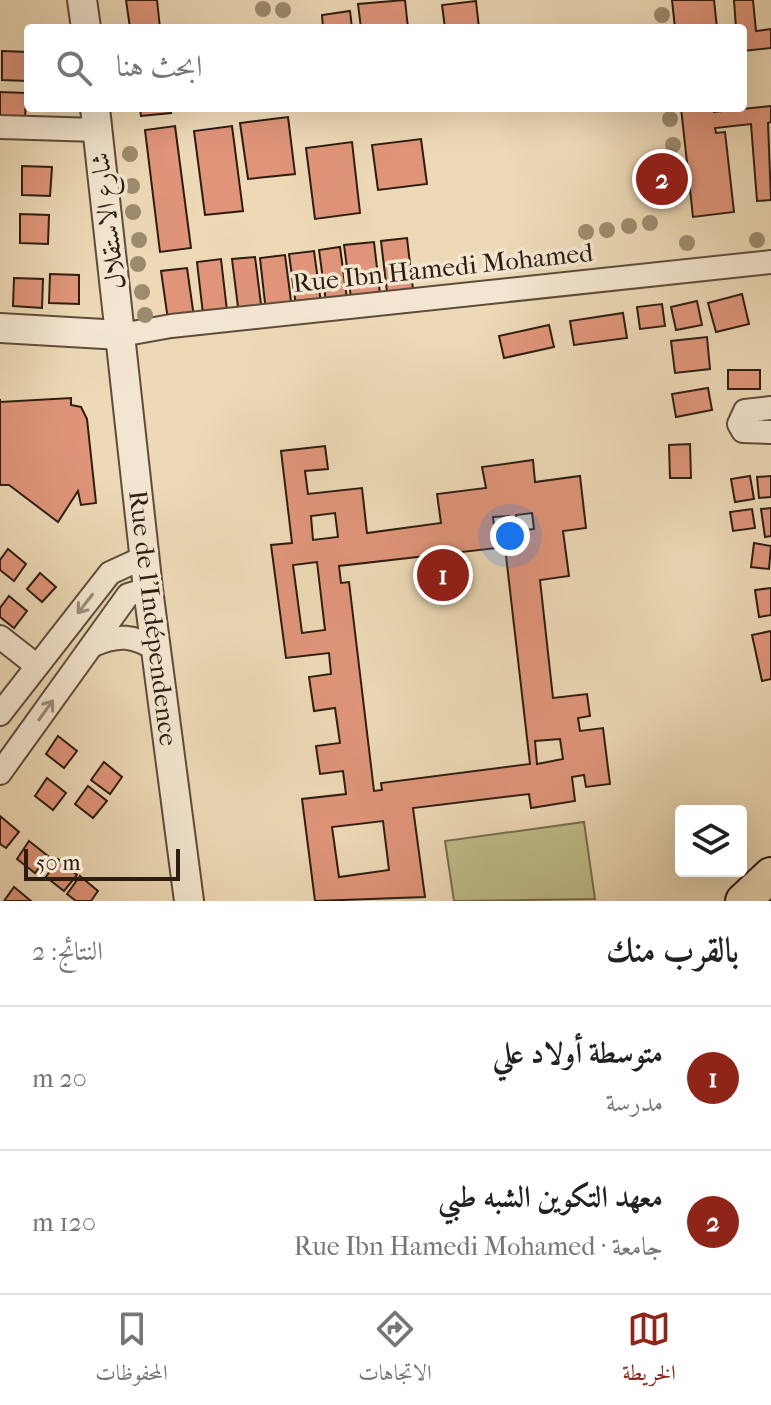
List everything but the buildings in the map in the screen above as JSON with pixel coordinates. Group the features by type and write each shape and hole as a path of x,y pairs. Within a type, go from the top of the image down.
{"main road":[{"path":"743,901 771,875"}],"street":[{"path":"82,0 85,24"},
{"path":"0,127 96,119"},
{"name":"شارع الاستقلال","path":"96,119 121,335"},
{"name":"Rue Ibn Hamedi Mohamed","path":"121,335 186,324 771,262"},
{"path":"0,328 121,335"},
{"name":"Rue de l'Indépendence","path":"121,335 148,589 189,901"},
{"path":"771,408 748,409 739,421 743,431 771,432"},
{"path":"0,714 110,573 145,557"},
{"path":"0,773 128,595 148,589"},
{"path":"92,645 117,635 141,640 157,650"},
{"path":"0,637 37,666"}],"shaded area":[{"path":"584,822 595,899 454,901 445,841"}],"place":[{"name":"معهد التكوين الشبه طبي","path":"662,179"},
{"name":"متوسطة أولاد علي","path":"443,575"}]}
